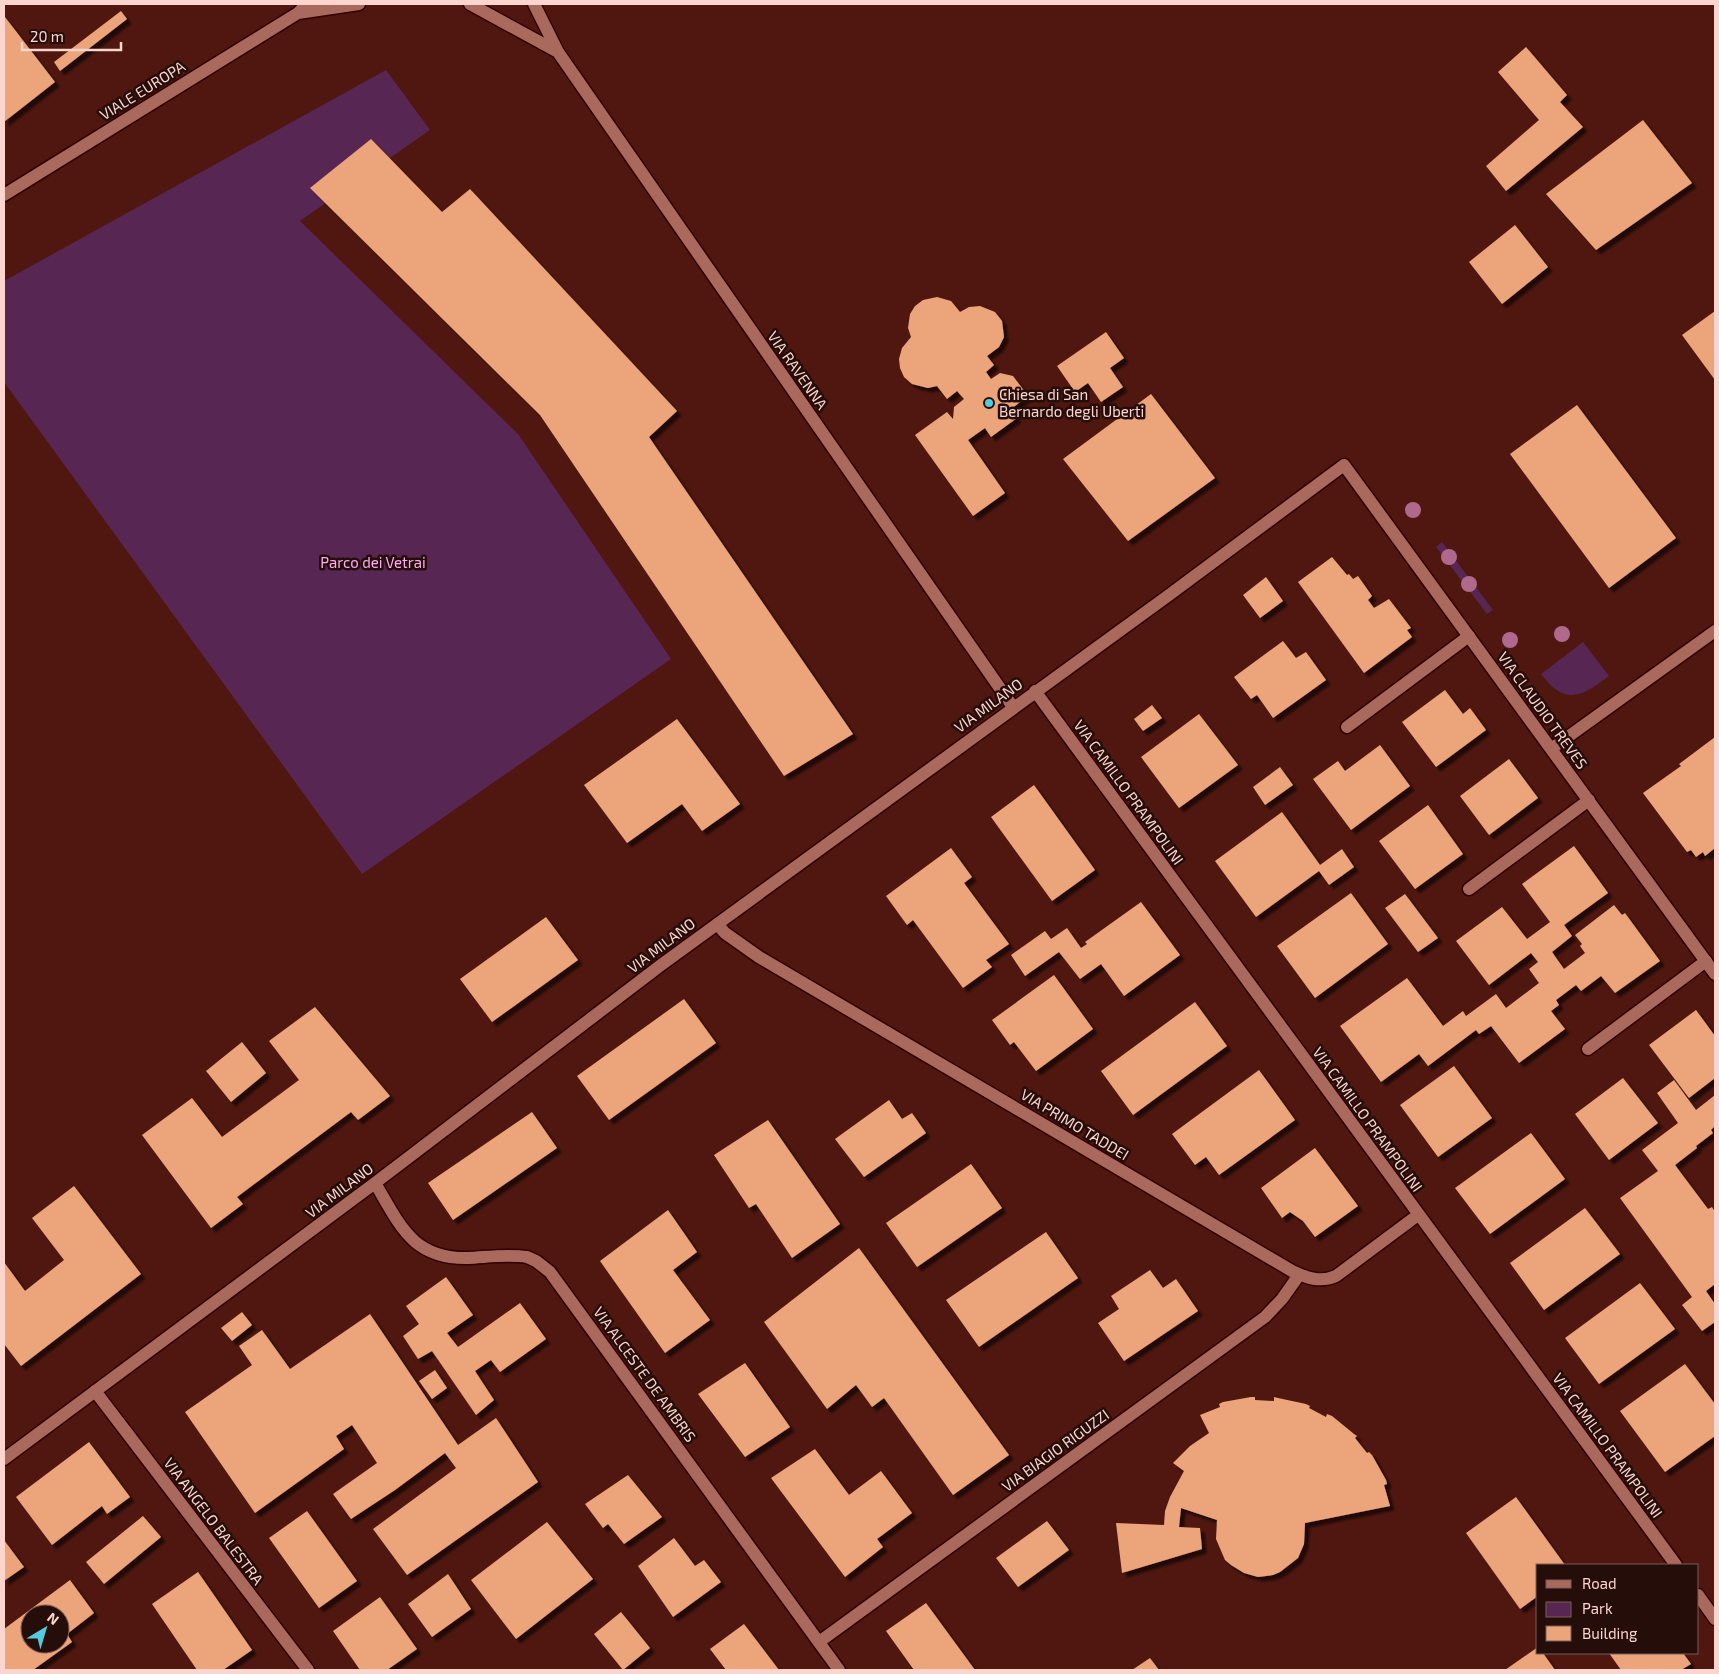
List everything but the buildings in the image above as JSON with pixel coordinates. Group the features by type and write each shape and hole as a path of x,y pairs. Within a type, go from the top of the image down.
{"street":[{"path":"302,8 359,4"},
{"path":"470,4 558,52"},
{"path":"534,4 558,52"},
{"name":"VIALE EUROPA","path":"4,195 302,8"},
{"name":"VIA RAVENNA","path":"558,52 1013,707"},
{"name":"VIA MILANO","path":"4,1458 375,1183 717,924 1344,465"},
{"name":"VIA CLAUDIO TREVES","path":"1344,465 1715,974"},
{"path":"1551,749 1715,631"},
{"path":"1347,727 1469,636"},
{"name":"VIA CAMILLO PRAMPOLINI","path":"1036,691 1675,1564"},
{"path":"1469,889 1589,800"},
{"name":"VIA PRIMO TADDEI","path":"717,924 725,933 759,957 1299,1274 1318,1280 1336,1276 1418,1215"},
{"path":"1588,1049 1706,961"},
{"name":"VIA ALCESTE DE AMBRIS","path":"375,1183 405,1232 431,1253 449,1258 527,1257 536,1261 550,1272 839,1670"},
{"name":"VIA BIAGIO RIGUZZI","path":"819,1642 1265,1317 1282,1299 1299,1274"},
{"name":"VIA ANGELO BALESTRA","path":"95,1391 308,1670"},
{"path":"1699,1596 1715,1619"}],"green space":[{"name":"Parco dei Vetrai","path":"386,70 430,130 300,221 518,434 671,659 362,874 4,382 4,281"},
{"path":"1442,542 1493,610 1487,614 1436,547"},
{"path":"1583,642 1609,676 1582,693 1573,695 1558,691 1541,674"}],"place":[{"name":"Chiesa di San Bernardo degli Uberti","path":"989,403"}]}
